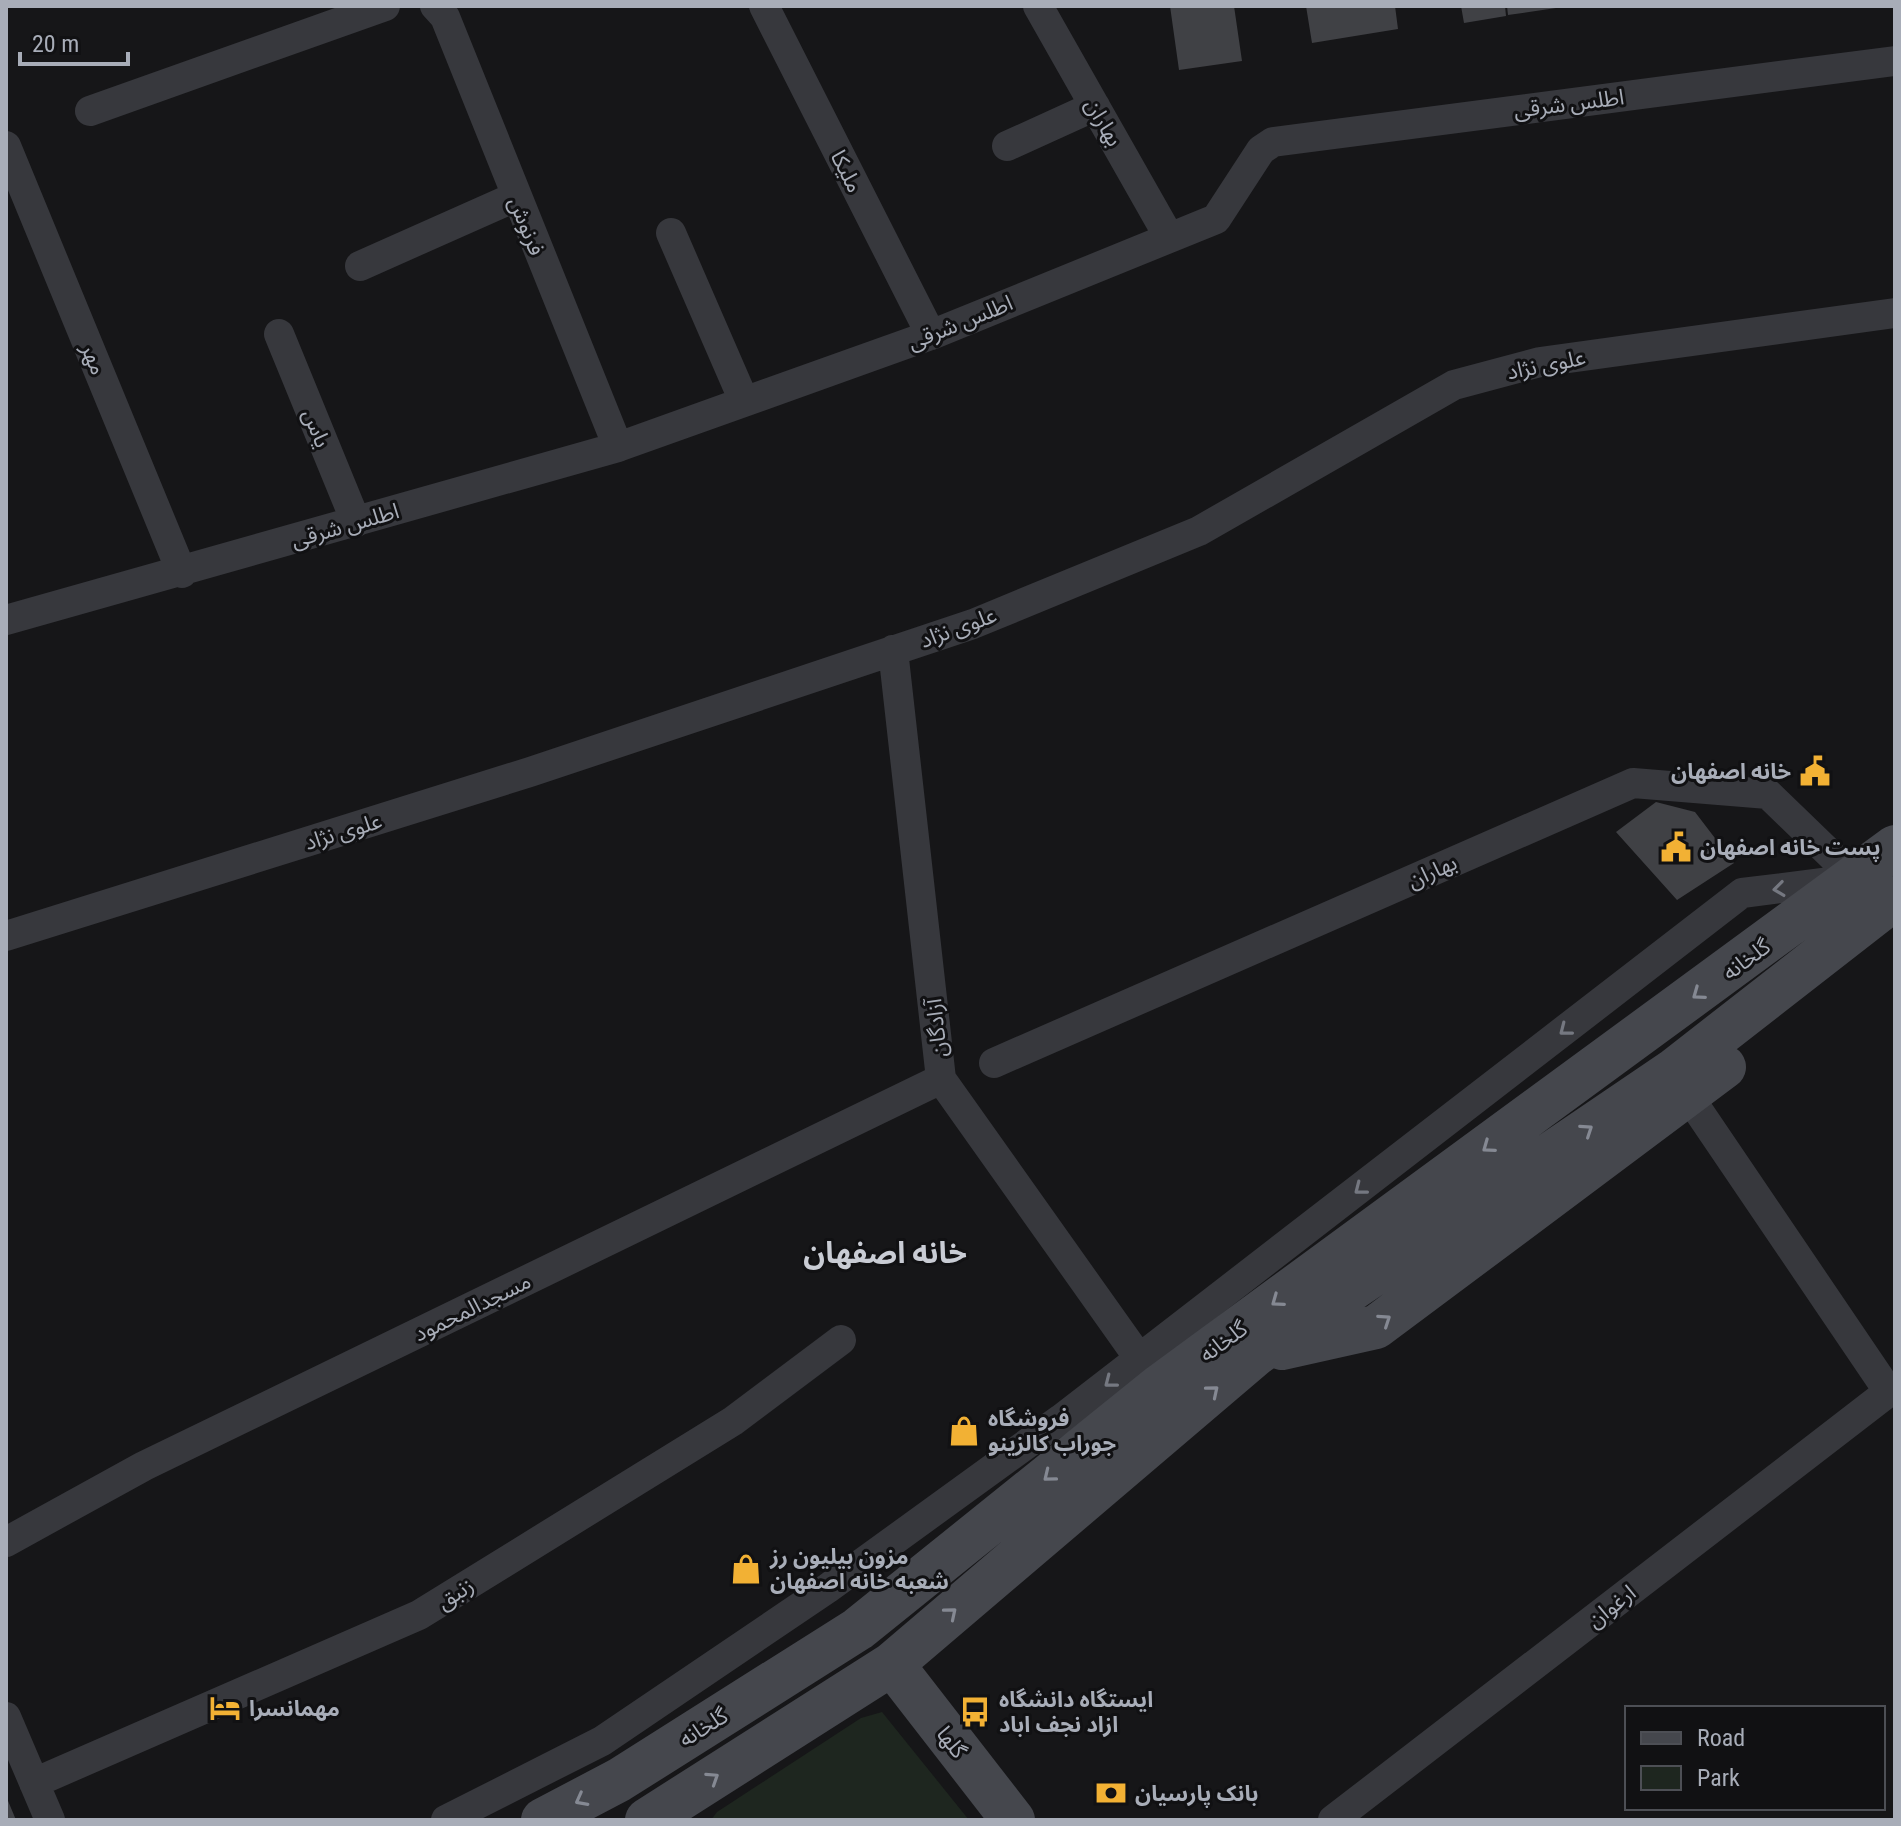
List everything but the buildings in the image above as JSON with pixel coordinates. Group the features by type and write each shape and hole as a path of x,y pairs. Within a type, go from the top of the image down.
{"main road":[{"name":"گلخانه","path":"543,1820 619,1780 858,1629 1149,1373 1856,879 1895,847"},
{"name":"گلخانه","path":"647,1820 892,1664 1256,1354 1673,1071 1895,898"},
{"path":"1256,1354 1376,1327 1689,1097 1790,1012 1811,989 1831,948"},
{"name":"گلها","path":"892,1664 1013,1820"},
{"path":"619,1780 647,1820"}],"street":[{"path":"90,111 385,6"},
{"name":"فرنوش","path":"435,6 445,17 618,447"},
{"name":"ملیکا","path":"764,6 931,335"},
{"name":"بهاران","path":"1038,6 1169,237"},
{"name":"اطلس شرقی","path":"6,620 182,573 618,447 931,335 1221,215 1261,150 1273,142 1895,61"},
{"path":"1007,146 1095,106"},
{"name":"مهر","path":"6,146 182,573"},
{"path":"360,266 515,197"},
{"path":"671,233 744,401"},
{"name":"علوی نژاد","path":"6,936 530,772 973,624 1199,531 1454,385 1540,362 1895,313"},
{"name":"یاس","path":"279,334 356,522"},
{"name":"آزادگان","path":"893,650 941,1079 1149,1373"},
{"name":"بهاران","path":"994,1063 1633,783 1768,794 1856,879"},
{"name":"مسجدالمحمود","path":"6,1542 144,1466 941,1079"},
{"name":"ارغوان","path":"1333,1820 1892,1390 1689,1097"},
{"name":"زنبق","path":"34,1783 419,1615 733,1421 841,1340"},
{"path":"446,1820 602,1741 1149,1373"},
{"path":"6,1717 50,1820"}],"green space":[{"path":"882,1712 969,1820 711,1820 717,1812 861,1718"}],"place":[{"name":"خانه اصفهان","path":"1815,771"},
{"name":"پست خانه اصفهان","path":"1676,847"},
{"name":"فروشگاه جوراب کالزینو","path":"964,1431"},
{"name":"مزون بیلیون رز شعبه خانه اصفهان","path":"746,1569"},
{"name":"مهمانسرا","path":"225,1708"},
{"name":"ایستگاه دانشگاه ازاد نجف اباد","path":"975,1712"},
{"name":"بانک پارسیان","path":"1111,1793"}],"district":[{"name":"خانه اصفهان","path":"885,1253"}]}
